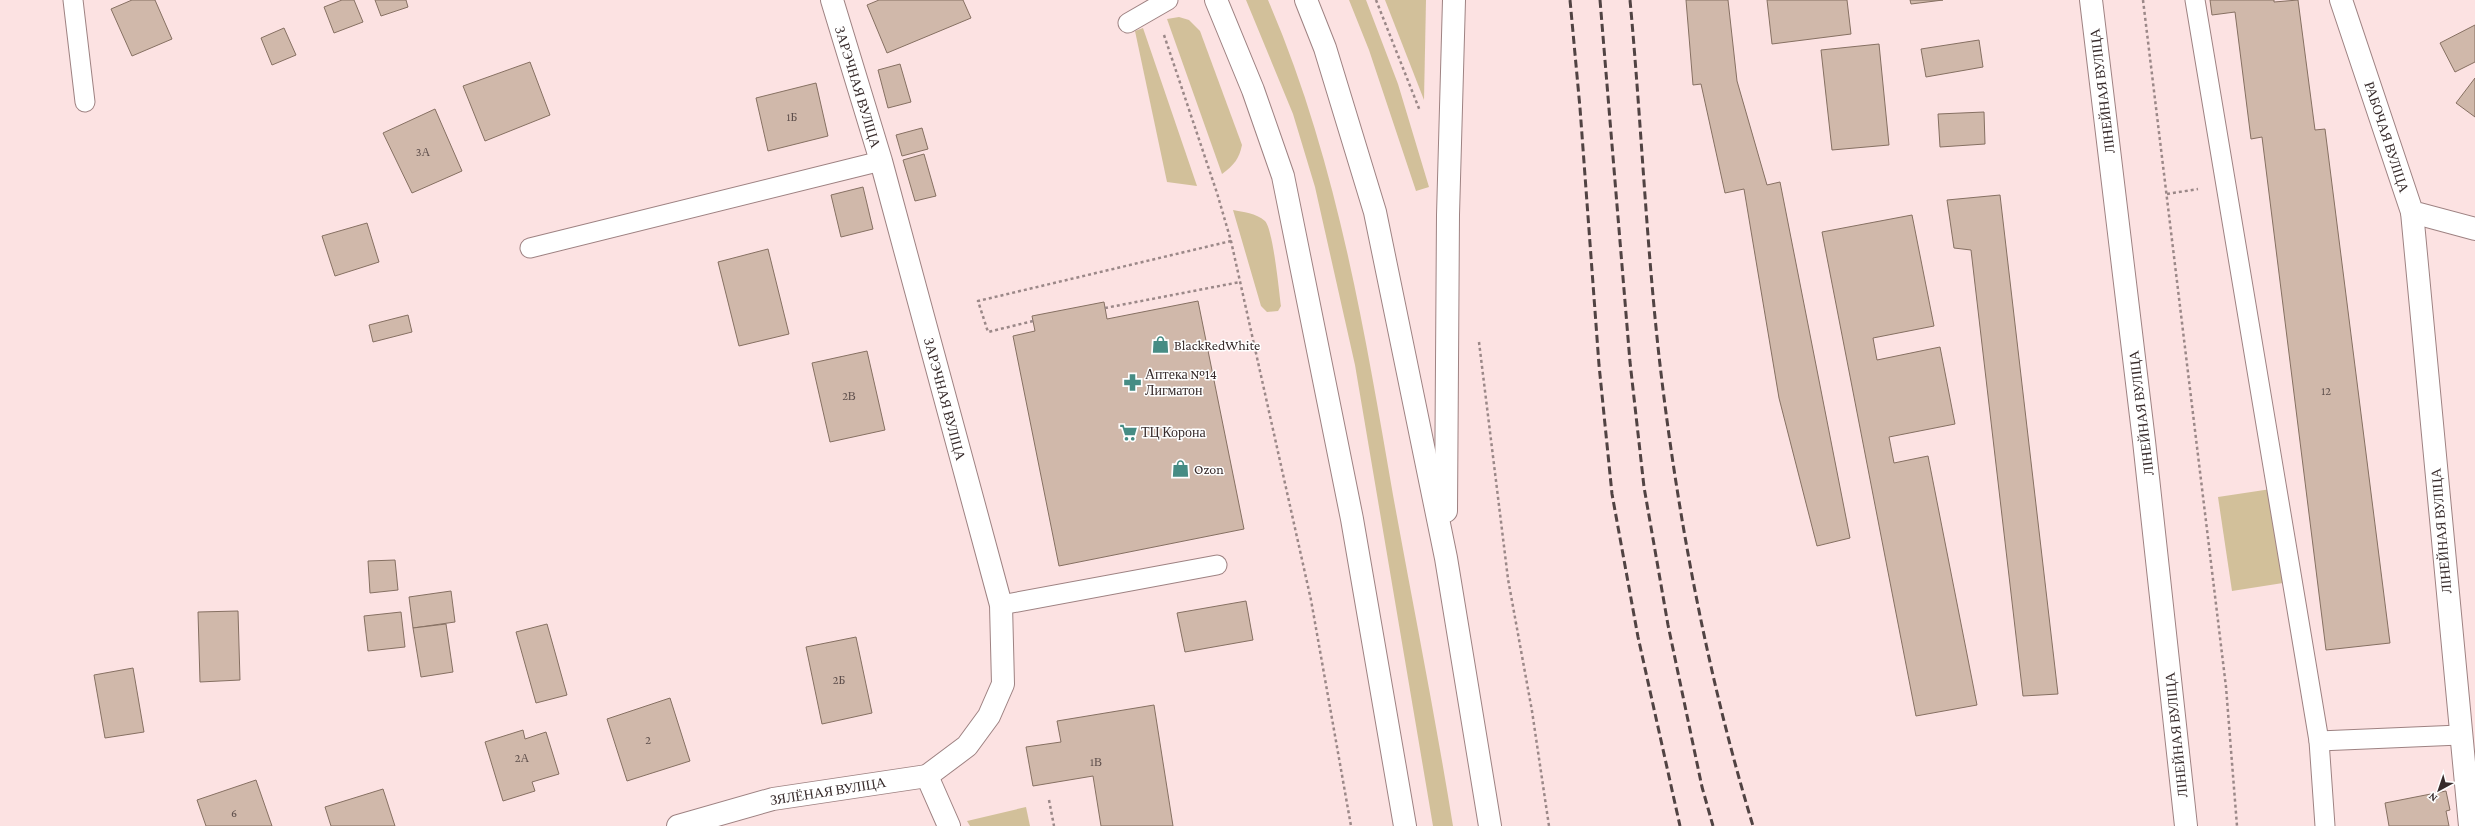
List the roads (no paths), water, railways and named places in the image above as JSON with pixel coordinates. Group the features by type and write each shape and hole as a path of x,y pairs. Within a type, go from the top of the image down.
{"main road":[{"name":"ЗАРЭЧНАЯ ВУЛІЦА","path":"832,0 881,161 1001,605 1003,684 990,716 967,746 927,776"},
{"path":"1216,0 1253,90 1283,176 1352,519 1405,826"},
{"path":"1306,0 1325,48 1375,212 1446,558 1490,826"},
{"path":"1446,558 1448,215 1454,0"},
{"name":"ЛІНЕЙНАЯ ВУЛІЦА","path":"2091,0 2145,449 2186,826"},
{"name":"РАБОЧАЯ ВУЛІЦА","path":"2341,0 2412,212"},
{"path":"2412,212 2475,229"},
{"name":"ЛІНЕЙНАЯ ВУЛІЦА","path":"2412,212 2460,735 2470,826"},
{"path":"927,776 949,826"},
{"name":"ЗЯЛЁНАЯ ВУЛІЦА","path":"678,826 773,799 927,776"}],"lane":[{"path":"73,0 85,102"},
{"path":"2195,0 2319,742 2325,826"},
{"path":"1128,23 1161,3"},
{"path":"530,248 881,161"},
{"path":"1001,605 1217,565"},
{"path":"2319,742 2460,735"}],"railway":[{"path":"1570,0 1580,108 1599,365 1612,494 1638,637 1680,826"},
{"path":"1600,0 1630,362 1644,487 1668,625 1702,787 1713,826"},
{"path":"1630,0 1654,312 1666,415 1685,534 1708,652 1721,711 1753,826"}],"place":[{"name":"BlackRedWhite","path":"1161,345"},
{"name":"Аптека №14 Лигматон","path":"1132,382"},
{"name":"ТЦ Корона","path":"1128,432"},
{"name":"Ozon","path":"1181,469"}]}
